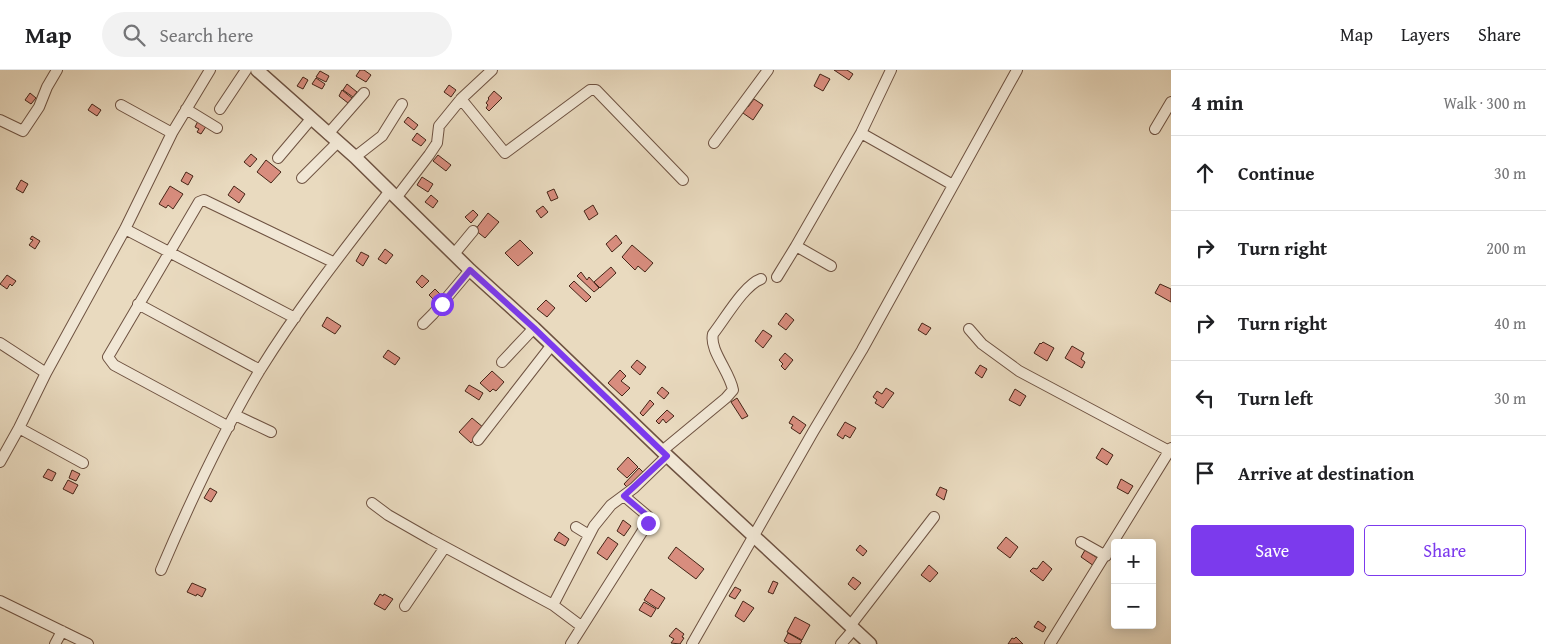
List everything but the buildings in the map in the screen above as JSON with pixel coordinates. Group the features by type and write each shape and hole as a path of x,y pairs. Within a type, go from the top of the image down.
{"street":[{"path":"0,120 23,131 39,107 47,87 57,70"},
{"path":"0,462 46,373 125,229 172,134 210,70"},
{"path":"220,109 246,70"},
{"path":"258,70 354,157 470,270 870,644"},
{"path":"161,570 180,525 260,370 333,262 429,156 437,143 439,126 452,113 461,99 492,70"},
{"path":"778,277 861,133 891,70"},
{"path":"692,644 862,350 1017,70"},
{"path":"714,143 765,71"},
{"path":"461,99 506,153 590,90 596,90 683,180"},
{"path":"302,178 364,93"},
{"path":"1155,129 1171,102"},
{"path":"354,157 382,136 402,104"},
{"path":"121,105 172,134"},
{"path":"186,109 218,128"},
{"path":"278,158 311,119"},
{"path":"861,133 953,185"},
{"path":"229,427 114,365 109,360 108,355 200,202 204,200 333,262"},
{"path":"125,229 295,318"},
{"path":"454,254 473,231"},
{"path":"796,246 832,266"},
{"path":"423,324 470,270"},
{"path":"553,605 594,526 610,505 624,496 665,454 733,390 731,380 714,349 713,334 755,281 762,279"},
{"path":"138,304 260,370"},
{"path":"502,362 534,328"},
{"path":"969,329 982,344 1020,371 1170,450 1050,644"},
{"path":"0,343 46,373"},
{"path":"478,440 551,346"},
{"path":"236,415 271,432"},
{"path":"19,428 83,462"},
{"path":"571,644 649,521 650,518 624,496"},
{"path":"372,503 388,515 553,605 581,626"},
{"path":"841,644 934,517"},
{"path":"576,527 590,535"},
{"path":"1081,542 1106,556"},
{"path":"405,606 445,547"},
{"path":"0,602 88,644"},
{"path":"55,644 62,631"}],"route":[{"path":"442,304 451,290 470,270 534,328 667,456 624,496 650,518 648,523"}]}
